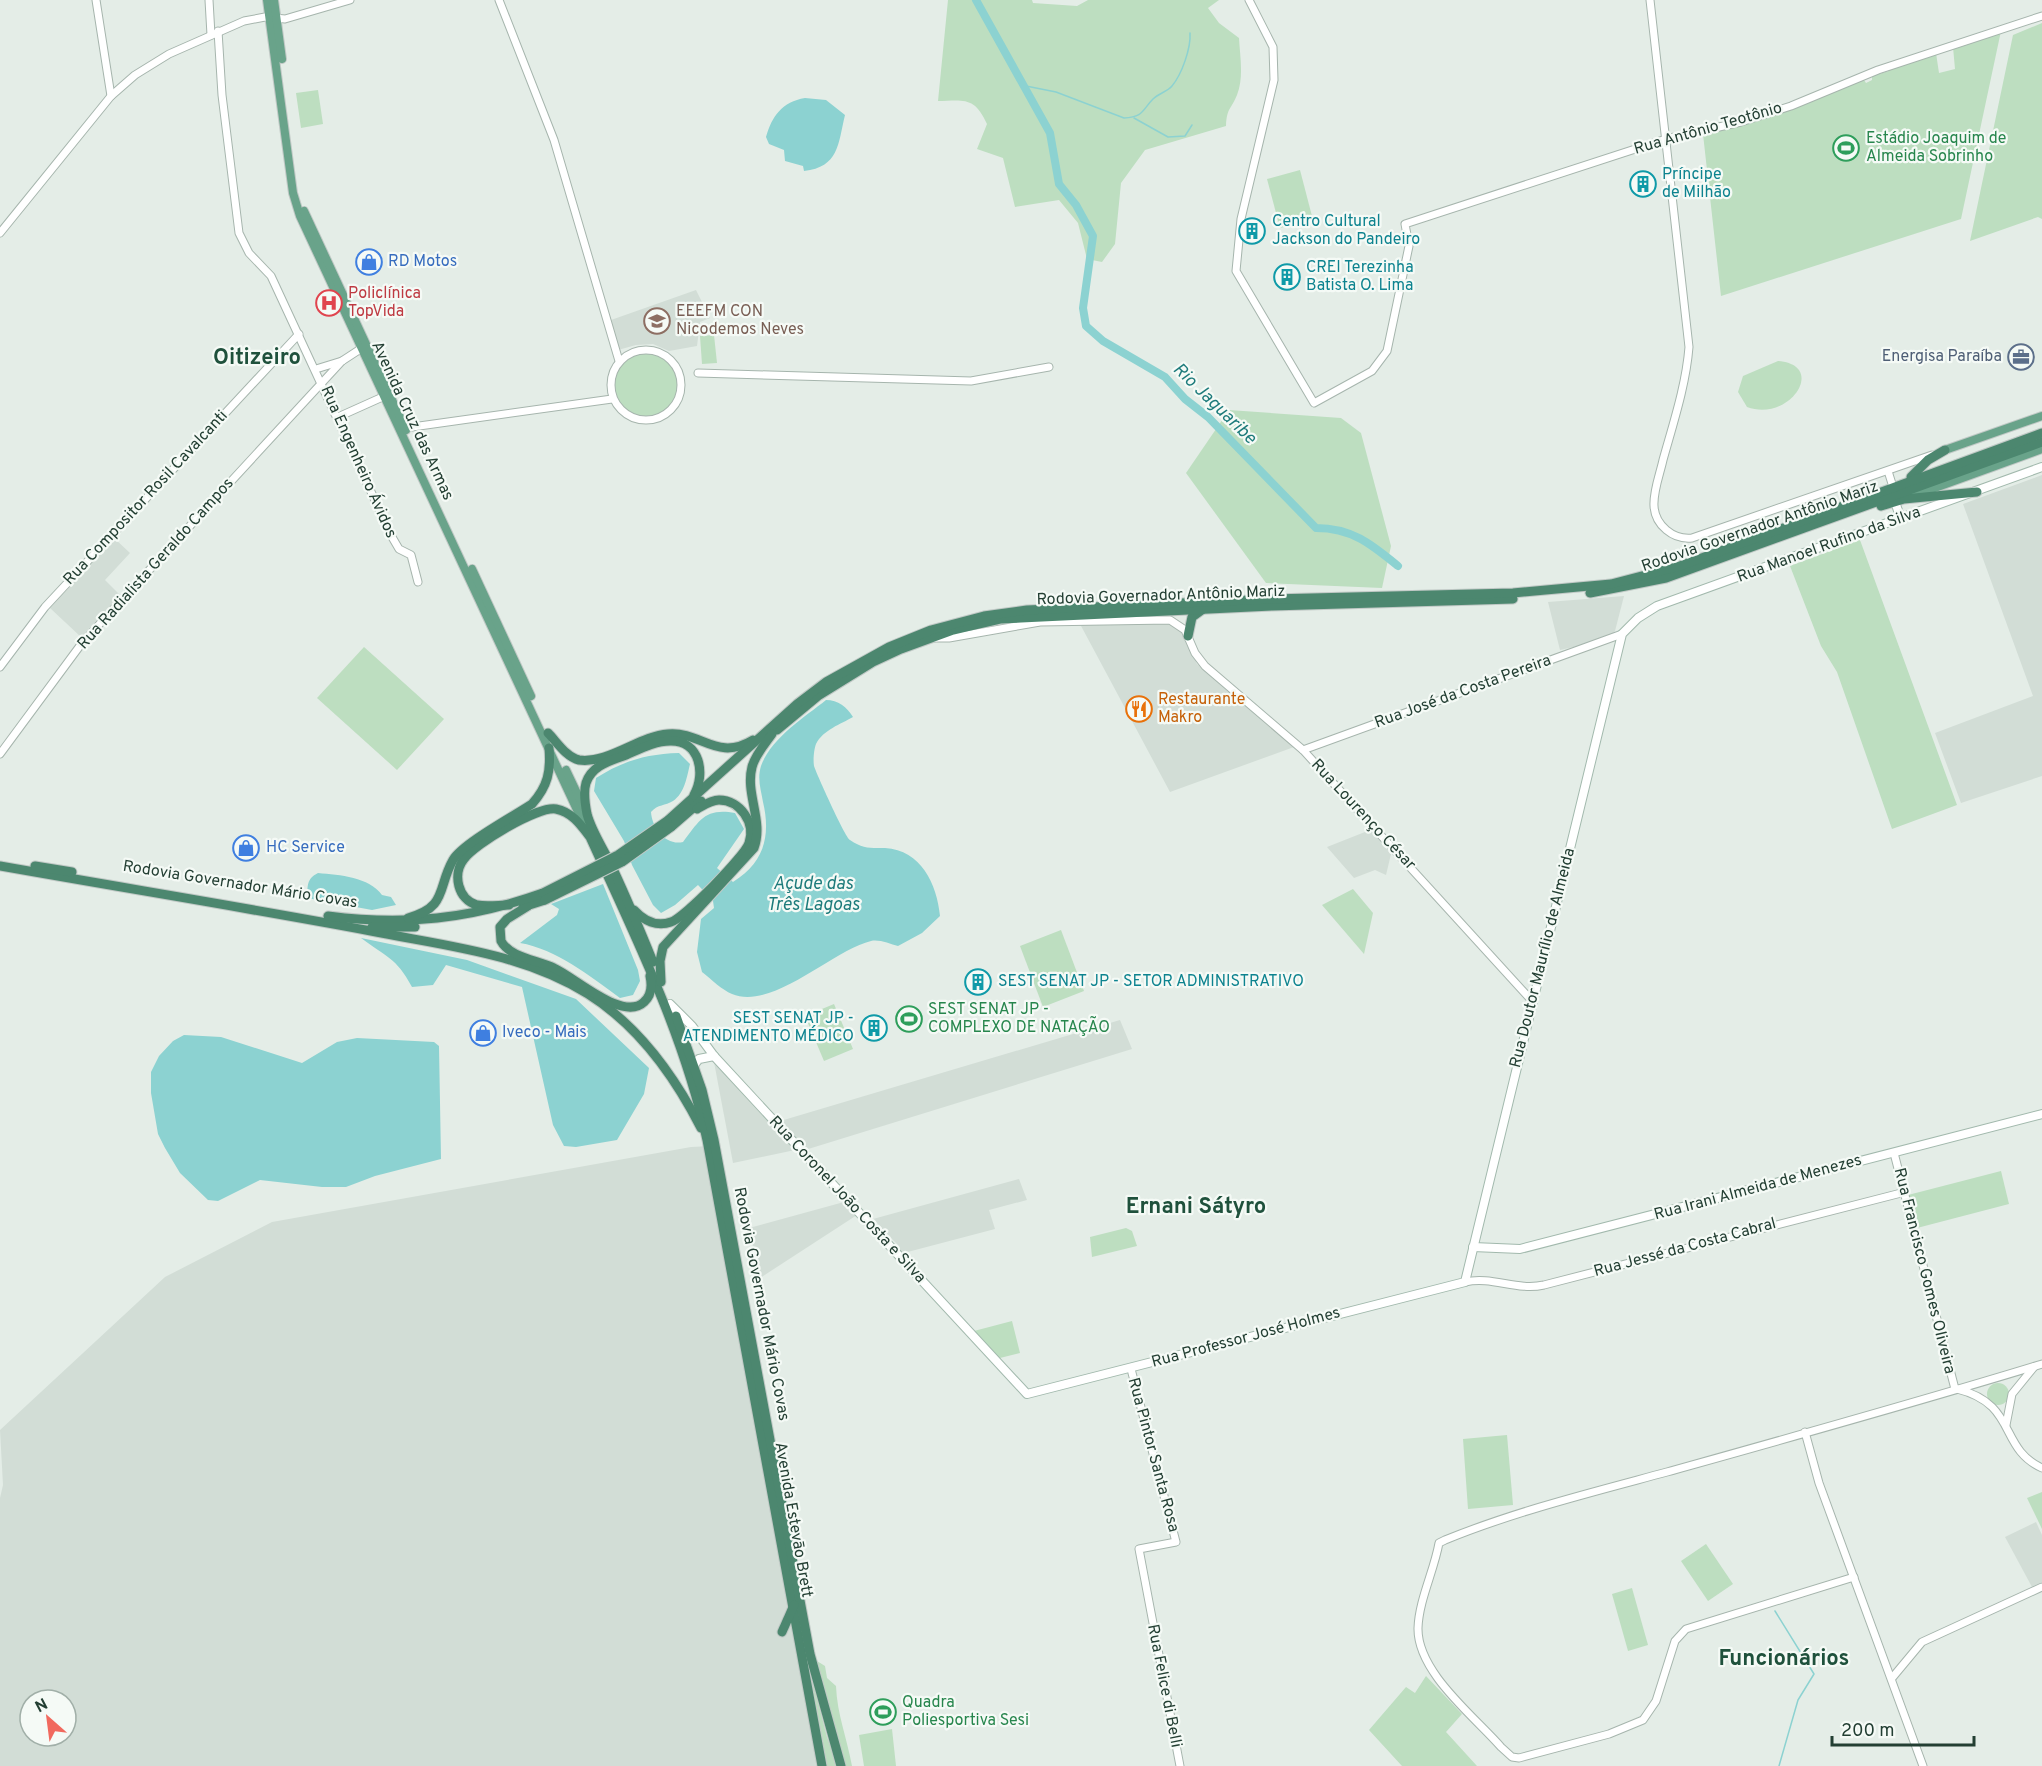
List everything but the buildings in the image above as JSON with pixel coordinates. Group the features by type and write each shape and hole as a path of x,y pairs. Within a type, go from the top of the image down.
{"highway":[{"name":"Rodovia Governador Antônio Mariz","path":"669,824 680,819 826,682 889,646 931,630 984,616 1027,610 1271,599 1513,593 1611,584 1644,578 1680,566 2042,433"},
{"name":"Rodovia Governador Antônio Mariz","path":"690,802 771,732 842,680 901,649 975,625 1024,616 1206,608 1455,602 1604,591 1666,578 2042,442"},
{"path":"1897,485 1914,476 1928,460 1945,450"},
{"path":"1778,537 1899,500 1977,492"},
{"path":"1188,636 1192,617 1206,608"},
{"path":"548,733 568,755 581,760 599,757 667,734 682,735 721,748 737,748 771,732"},
{"path":"629,903 637,913 650,922 668,923 681,917 750,856 758,839 751,773 757,756 771,732"},
{"name":"Rodovia Governador Mário Covas","path":"0,860 298,912 387,921 448,918 544,896 618,855 669,824 690,802 701,781 701,768 690,748 684,744 668,741 596,768 584,790 588,816 629,903 694,1065 714,1140 810,1654 841,1766"},
{"path":"387,921 415,916 431,908 442,893 450,867 457,854 532,804 546,786 550,774 549,748"},
{"path":"680,819 717,800 728,802 741,809 749,825 750,839 728,875"},
{"path":"509,905 477,905 466,898 457,878 463,860 531,814 549,808 569,814 590,837 645,959 691,1076 707,1140"},
{"name":"Rodovia Governador Mário Covas","path":"0,866 346,925"},
{"path":"544,896 503,922 500,932 503,945 511,951 571,976 620,1007 632,1008 649,997 651,982 645,959"},
{"path":"662,982 660,961 663,947 706,896"},
{"path":"346,925 403,927 449,924 486,918 528,906"},
{"path":"346,925 503,957 538,969 589,995 629,1026 657,1057 684,1095 707,1140"},
{"name":"Avenida Estevāo Brett","path":"707,1140 804,1657 822,1766"},
{"path":"782,1632 794,1605"}],"main road":[{"name":"Avenida Cruz das Armas","path":"267,0 273,18"},
{"name":"Avenida Cruz das Armas","path":"274,0 273,18 296,205 387,396 590,837"},
{"name":"Avenida Cruz das Armas","path":"387,396 405,428 588,816"},
{"path":"1945,450 2042,416"},
{"path":"1901,519 1899,500 2042,449"},
{"name":"Rua Manoel Rufino da Silva","path":"1622,634 1638,618 1657,606 2042,467"},
{"name":"Rua Doutor Maurílio de Almeida","path":"1465,1282 1622,634"},
{"name":"Rua Coronel João Costa e Silva","path":"670,1004 714,1056 1027,1394"},
{"path":"694,1065 699,1059 714,1056"},
{"name":"Rua Irani Almeida de Menezes","path":"1473,1247 1520,1250 2042,1114"},
{"name":"Rua Professor José Holmes","path":"1027,1394 1465,1282"}],"street":[{"path":"96,0 111,96"},
{"path":"209,0 211,35"},
{"path":"0,233 111,96 150,65 244,21 285,19 350,0"},
{"path":"499,0 554,140 619,361"},
{"name":"Rua Antônio Teotônio","path":"1249,0 1273,47 1275,80 1240,219 1236,271 1314,403 1371,371 1388,351 1409,246 1405,224 1666,139 1741,122 1808,99 1878,70 2042,16"},
{"path":"1650,0 1689,347 1654,505 1658,519 1668,532 1683,539 1692,538 1945,450"},
{"name":"Rua Engenheiro Ávidos","path":"218,32 222,95 239,233 249,253 271,276 395,544 411,555 418,582"},
{"name":"Rua Compositor Rosil Cavalcanti","path":"0,667 45,607 299,334"},
{"path":"316,369 342,361 364,347"},
{"path":"651,350 663,354 679,372 680,396 666,415 645,421 628,416 612,399 610,379 619,361 638,351 651,350"},
{"name":"Rua Radialista Geraldo Campos","path":"0,754 82,643 342,361"},
{"path":"698,373 971,381 1049,367"},
{"path":"338,417 387,396"},
{"path":"405,428 612,399"},
{"path":"1887,471 1897,485"},
{"path":"932,638 949,638 1040,622 1170,620 1182,626 1188,636"},
{"name":"Rua José da Costa Pereira","path":"1303,750 1622,634"},
{"name":"Rua Lourenço César","path":"1188,636 1195,653 1205,666 1303,750 1533,1002"},
{"name":"Rua Francisco Gomes Oliveira","path":"1894,1153 1955,1389"},
{"name":"Rua Jessé da Costa Cabral","path":"1465,1282 1485,1279 1523,1288 1544,1285 1905,1192"},
{"path":"1854,1577 1686,1629 1675,1641 1656,1701 1643,1720 1609,1734 1523,1757 1512,1757 1501,1747 1433,1674 1425,1657 1418,1628 1439,1543 1475,1529 1616,1486 1955,1389 2002,1378 2038,1365"},
{"path":"2006,1425 2012,1394 2038,1365"},
{"name":"Rua Pintor Santa Rosa","path":"1131,1369 1176,1542 1139,1549"},
{"path":"2002,1378 2009,1384 2012,1394"},
{"path":"1987,1382 1990,1403 2023,1455 2042,1468"},
{"path":"1955,1389 1990,1403 2009,1402"},
{"path":"1805,1432 1817,1477 1923,1766"},
{"name":"Rua Felice di Belli","path":"1139,1549 1179,1766"},
{"path":"1892,1678 1922,1642 2042,1587"}],"shaded area":[{"name":"EEEFM CON Nicodemos Neves","path":"696,290 710,318 700,322 697,346 669,351 653,344 636,345 618,350 611,320"},
{"path":"2042,475 2042,776 1961,803 1935,733 2033,696 1963,504"},
{"path":"115,539 130,553 105,580 120,595 81,637 50,608"},
{"path":"1624,596 1615,631 1609,639 1560,650 1548,602"},
{"path":"1168,622 1180,627 1197,664 1294,747 1170,792 1080,624"},
{"path":"1370,830 1391,854 1386,875 1375,870 1354,878 1327,847"},
{"path":"1120,1020 1132,1049 805,1150 777,1122"},
{"path":"714,1062 795,1150 733,1163"},
{"path":"711,1146 830,1766 0,1766 0,1498 3,1485 0,1430 165,1277 272,1222 691,1147"},
{"path":"1019,1179 1027,1200 989,1210 995,1229 900,1254 897,1250 898,1245 892,1239 887,1240 880,1232 882,1228 873,1219"},
{"path":"844,1202 857,1215 760,1278 749,1228"},
{"path":"2036,1522 2042,1535 2042,1582 2032,1587 2005,1537"}],"green space":[{"path":"948,0 1032,0 1033,3 1077,6 1088,0 1219,0 1208,8 1219,23 1239,38 1241,60 1239,88 1228,112 1226,126 1145,150 1121,183 1115,244 1102,262 1087,259 1078,223 1059,200 1015,207 1003,158 977,149 987,124 978,109 968,102 938,101"},
{"path":"2042,23 2042,219 2038,217 1970,241 2013,35"},
{"path":"2001,31 1961,219 1721,296 1703,134 1777,112 1862,77 1866,83 1872,80 1872,76 1889,71 1890,67 1936,53 1939,73 1955,69 1953,47"},
{"path":"318,90 323,124 301,128 296,93"},
{"path":"1300,170 1313,220 1280,228 1267,179"},
{"path":"714,335 717,363 702,364 700,336"},
{"path":"646,353 669,362 678,385 669,408 646,417 623,408 614,385 623,362"},
{"path":"1778,361 1793,365 1800,372 1801,382 1797,392 1777,407 1762,410 1747,407 1738,392 1743,376"},
{"path":"1229,410 1341,418 1361,433 1391,546 1382,588 1266,583 1186,473"},
{"path":"1860,540 1957,805 1892,829 1837,672 1821,646 1790,566"},
{"path":"364,647 444,719 397,770 317,698"},
{"path":"1353,889 1373,913 1364,954 1322,905"},
{"path":"1061,930 1084,991 1043,1007 1020,946"},
{"path":"834,1004 853,1049 824,1061 805,1016"},
{"path":"2001,1171 2009,1204 1917,1228 1908,1195"},
{"path":"1126,1228 1132,1231 1137,1246 1092,1257 1090,1237"},
{"path":"1012,1321 1020,1353 996,1359 974,1331"},
{"path":"1998,1383 2006,1386 2009,1394 2006,1402 1998,1405 1990,1402 1987,1394 1990,1386"},
{"path":"1507,1435 1513,1505 1468,1509 1463,1439"},
{"path":"2042,1492 2042,1529 2027,1498"},
{"path":"1706,1544 1733,1584 1708,1601 1681,1561"},
{"path":"1632,1588 1648,1645 1628,1651 1612,1594"},
{"path":"817,1661 825,1666 827,1678 836,1686 840,1716 852,1766 845,1766 823,1694"},
{"path":"810,1671 827,1737 838,1766 824,1766"},
{"path":"1426,1676 1462,1714 1446,1732 1477,1766 1402,1766 1369,1730 1406,1687 1415,1693"},
{"path":"892,1729 896,1766 864,1766 859,1735"}],"water":[{"path":"805,98 826,100 845,115 838,144 831,159 816,169 804,171 803,166 785,161 784,150 769,144 766,137 779,111 790,103"},
{"name":"Açude das Três Lagoas","path":"826,700 842,705 853,717 823,735 816,744 814,755 814,766 825,793 847,836 859,845 898,850 917,862 931,881 940,916 922,933 898,946 881,941 871,941 839,955 784,987 748,997 732,994 702,972 697,952 701,919 714,908 713,901 698,885 675,905 661,913 653,905 632,865 624,841 594,791 596,778 635,760 679,753 690,764 685,784 677,798 651,812 654,824 661,834 677,843 683,842 704,817 717,812 735,813 744,829 717,868 733,882 752,866 763,848 766,826 759,775 766,756 780,737"},
{"path":"318,873 344,876 370,884 382,895 391,897 396,905 372,910 307,898 310,880"},
{"path":"603,884 638,970 640,981 633,995 620,998 560,957 520,943 557,915 559,909 551,904"},
{"path":"361,938 467,960 576,999 649,1068 644,1094 617,1140 576,1147 564,1146 553,1125 522,987 446,965 433,985 412,987 395,963"},
{"path":"184,1035 221,1037 302,1063 337,1042 357,1038 434,1042 439,1046 441,1159 375,1176 346,1187 322,1187 260,1180 218,1201 208,1200 180,1173 165,1148 158,1134 151,1093 151,1072 159,1056 173,1041"}],"waterway":[{"name":"Rio Jaguaribe","path":"976,0 1050,133 1059,184 1076,205 1093,236 1083,308 1086,326 1103,341 1165,377 1185,399 1208,417 1316,528 1351,534 1370,544 1398,566"},
{"path":"1021,85 1056,92 1124,118 1135,116 1176,81 1187,53 1190,33"},
{"path":"1134,118 1168,137 1185,136 1192,125"},
{"path":"1775,1611 1814,1674 1798,1700 1779,1766"}],"place":[{"name":"Estádio Joaquim de Almeida Sobrinho","path":"1846,148"},
{"name":"Príncipe de Milhão","path":"1643,184"},
{"name":"Centro Cultural Jackson do Pandeiro","path":"1252,231"},
{"name":"RD Motos","path":"369,262"},
{"name":"CREI Terezinha Batista O. Lima","path":"1287,277"},
{"name":"Policlínica TopVida","path":"329,303"},
{"name":"EEEFM CON Nicodemos Neves","path":"657,321"},
{"name":"Energisa Paraíba","path":"2021,357"},
{"name":"Restaurante Makro","path":"1139,709"},
{"name":"HC Service","path":"246,848"},
{"name":"SEST SENAT JP - SETOR ADMINISTRATIVO","path":"978,982"},
{"name":"SEST SENAT JP - COMPLEXO DE NATAÇÃO","path":"909,1019"},
{"name":"SEST SENAT JP - ATENDIMENTO MÉDICO","path":"874,1028"},
{"name":"Iveco - Mais","path":"483,1033"},
{"name":"Quadra Poliesportiva Sesi","path":"883,1712"}],"district":[{"name":"Oitizeiro","path":"257,358"},
{"name":"Ernani Sátyro","path":"1196,1207"},
{"name":"Funcionários","path":"1784,1659"}]}
